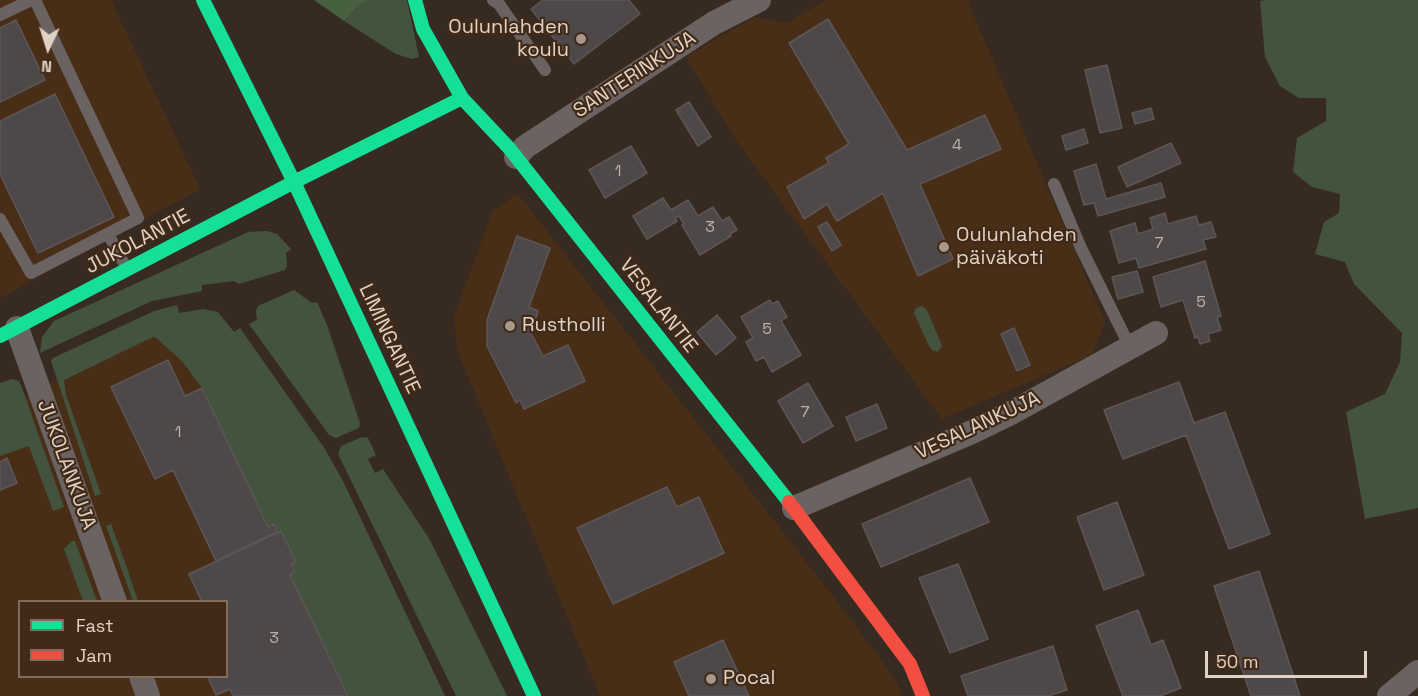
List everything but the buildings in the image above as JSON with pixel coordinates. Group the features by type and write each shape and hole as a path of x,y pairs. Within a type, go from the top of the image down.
{"street":[{"name":"LIMINGANTIE","path":"203,0 294,182 534,696"},
{"name":"SANTERINKUJA","path":"516,157 525,147 714,22 759,0"},
{"name":"VESALANTIE","path":"416,4 436,55 462,98 516,157 794,508 910,664 923,696"},
{"path":"294,182 462,98"},
{"name":"JUKOLANTIE","path":"9,332 294,182"},
{"name":"JUKOLANKUJA","path":"9,332 114,600"},
{"name":"VESALANKUJA","path":"794,508 982,428 1156,333"},
{"path":"1389,696 1418,672"},
{"path":"142,678 148,696"}],"lane":[{"path":"0,15 31,0"},
{"path":"0,219 31,273 138,218 35,0"},
{"path":"416,4 428,0"},
{"path":"494,0 545,70"},
{"path":"1054,183 1081,248 1130,347"},
{"path":"108,234 128,270"}],"shaded area":[{"path":"0,0 111,0 200,189 0,298"},
{"name":"Oulunlahden päiväkoti","path":"826,0 967,0 1105,322 1092,355 942,419 736,140 686,57 754,17 787,23"},
{"path":"518,194 829,591 894,677 902,696 600,696 457,350 454,316 493,210"},
{"path":"155,331 271,419 392,696 0,696 0,411 25,396"}],"green space":[{"path":"314,0 369,0 359,5 344,21"},
{"path":"369,0 407,0 419,57 412,59 396,54 344,21 359,5"},
{"path":"1418,0 1418,508 1365,519 1346,412 1385,394 1400,362 1402,333 1354,284 1345,262 1315,254 1324,222 1339,213 1340,194 1312,187 1293,172 1297,138 1326,121 1326,98 1299,98 1280,86 1265,57 1260,1"},
{"path":"267,231 277,234 291,249 286,253 285,270 239,284 234,281 202,285 202,291 152,301 40,353 42,337 54,321 248,232"},
{"path":"294,290 312,303 317,302 360,423 359,428 336,438 329,435 249,324 257,320 258,306"},
{"path":"177,305 179,313 203,309 218,312 234,332 240,328 325,449 343,481 445,696 348,696 290,575 295,572 291,564 295,561 281,531 277,532 273,524 268,527 202,388 182,361 156,338 153,337 64,380 66,395 101,494 95,496 51,361 53,358 154,311"},
{"path":"922,306 927,310 942,346 938,352 929,346 914,313 916,308"},
{"path":"12,379 19,381 64,507 53,511 29,446 0,456 0,383"},
{"path":"362,437 368,438 376,455 368,459 375,473 383,469 430,540 507,696 456,696 338,454 341,446"},
{"path":"111,524 138,600 133,600 106,526"},
{"path":"75,541 97,600 83,600 64,549"}],"traffic: fast":[{"path":"203,0 294,182 534,696"},
{"path":"415,0 423,29 462,98 509,148 789,502"},
{"path":"0,336 294,182 462,98"}],"traffic: jam":[{"path":"789,502 910,664 923,696"}],"place":[{"name":"Oulunlahden koulu","path":"581,39"},
{"name":"Oulunlahden päiväkoti","path":"944,247"},
{"name":"Rustholli","path":"510,326"},
{"name":"Pocal","path":"711,679"}]}
